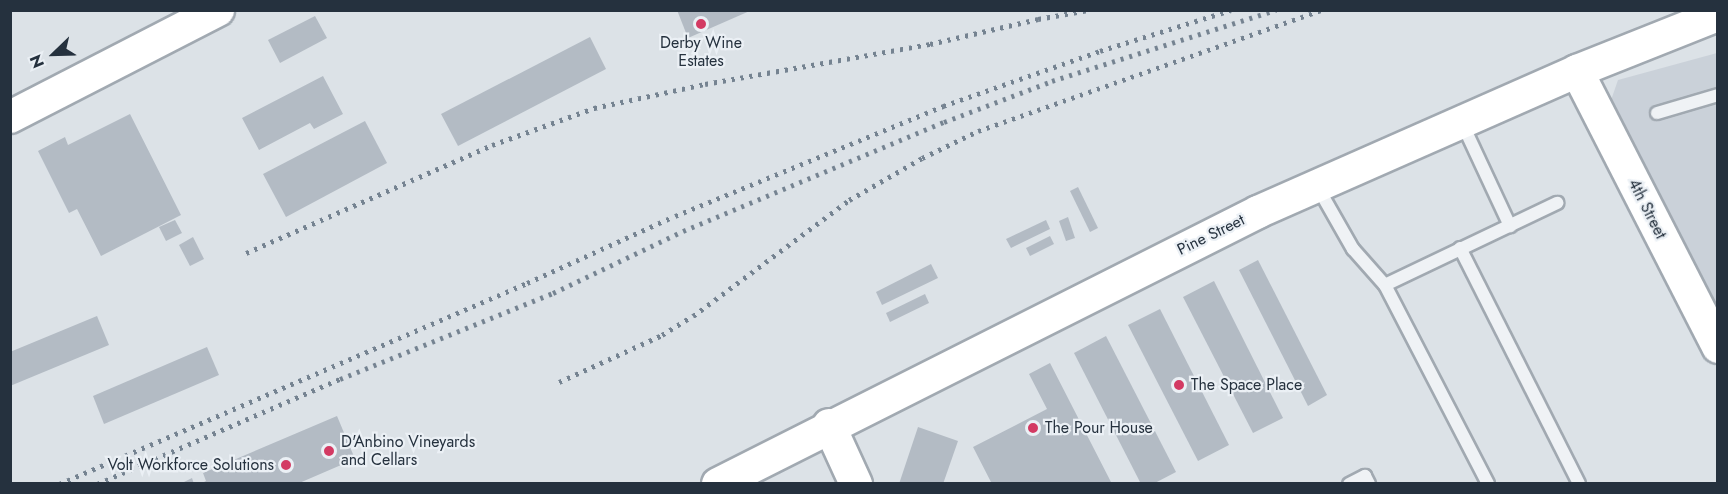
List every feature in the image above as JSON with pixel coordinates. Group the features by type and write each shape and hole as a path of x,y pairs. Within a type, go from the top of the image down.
{"street":[{"path":"10,117 218,10"},
{"name":"Pine Street","path":"718,483 829,425 1316,185 1577,71 1718,15"},
{"name":"4th Street","path":"1577,71 1718,347"},
{"path":"829,425 856,483"}],"lane":[{"path":"1657,113 1718,95"},
{"path":"1462,122 1510,226"},
{"path":"1316,185 1353,249 1385,285 1488,483"},
{"path":"1385,285 1557,203"},
{"path":"1460,248 1579,483"},
{"path":"1349,483 1365,476 1369,483"}],"shaded area":[{"path":"1717,53 1717,306 1609,106 1618,80"}],"building":[{"name":"Derby Wine Estates","path":"677,10 752,10 688,38"},
{"path":"315,16 327,38 280,63 268,40"},
{"path":"590,37 606,69 458,146 441,114"},
{"path":"323,76 343,114 314,129 310,123 259,150 242,118"},
{"path":"130,114 181,215 101,256 77,209 69,213 38,151 65,137 68,145"},
{"path":"365,121 387,163 286,217 263,174"},
{"path":"1078,187 1098,228 1090,232 1070,191"},
{"path":"1068,217 1075,238 1066,241 1059,221"},
{"path":"175,220 182,233 166,241 159,227"},
{"path":"1046,220 1050,229 1011,248 1006,239"},
{"path":"1050,236 1054,244 1030,256 1026,248"},
{"path":"193,237 204,259 190,266 179,245"},
{"path":"1258,260 1327,395 1308,406 1239,270"},
{"path":"931,264 938,278 882,305 876,292"},
{"path":"1214,281 1283,418 1253,433 1183,297"},
{"path":"925,294 929,303 890,322 886,313"},
{"name":"The Space Place","path":"1160,309 1229,445 1198,461 1128,325"},
{"path":"97,316 109,345 10,386 10,352"},
{"path":"1106,336 1176,472 1153,484 1141,484 1074,353"},
{"path":"207,347 219,375 104,424 93,396"},
{"name":"The Pour House","path":"1050,363 1112,484 992,484 973,447 1047,409 1029,374"},
{"path":"337,416 355,459 297,484 200,484 206,481 203,473"},
{"path":"918,427 958,441 943,484 899,484"},
{"path":"192,478 194,484 180,484"}],"railway":[{"path":"246,253 492,145 594,108 705,84 930,44 1088,10"},
{"path":"59,484 527,283 675,216 943,106 1100,51 1231,10"},
{"path":"97,484 340,379 553,293 683,231 944,122 1052,81 1276,10"},
{"path":"559,382 662,335 693,316 849,200 922,158 978,131 1322,10"}],"place":[{"name":"Derby Wine Estates","path":"701,24"},
{"name":"The Space Place","path":"1179,385"},
{"name":"The Pour House","path":"1033,428"},
{"name":"D'Anbino Vineyards and Cellars","path":"329,451"},
{"name":"Volt Workforce Solutions","path":"286,465"}]}
